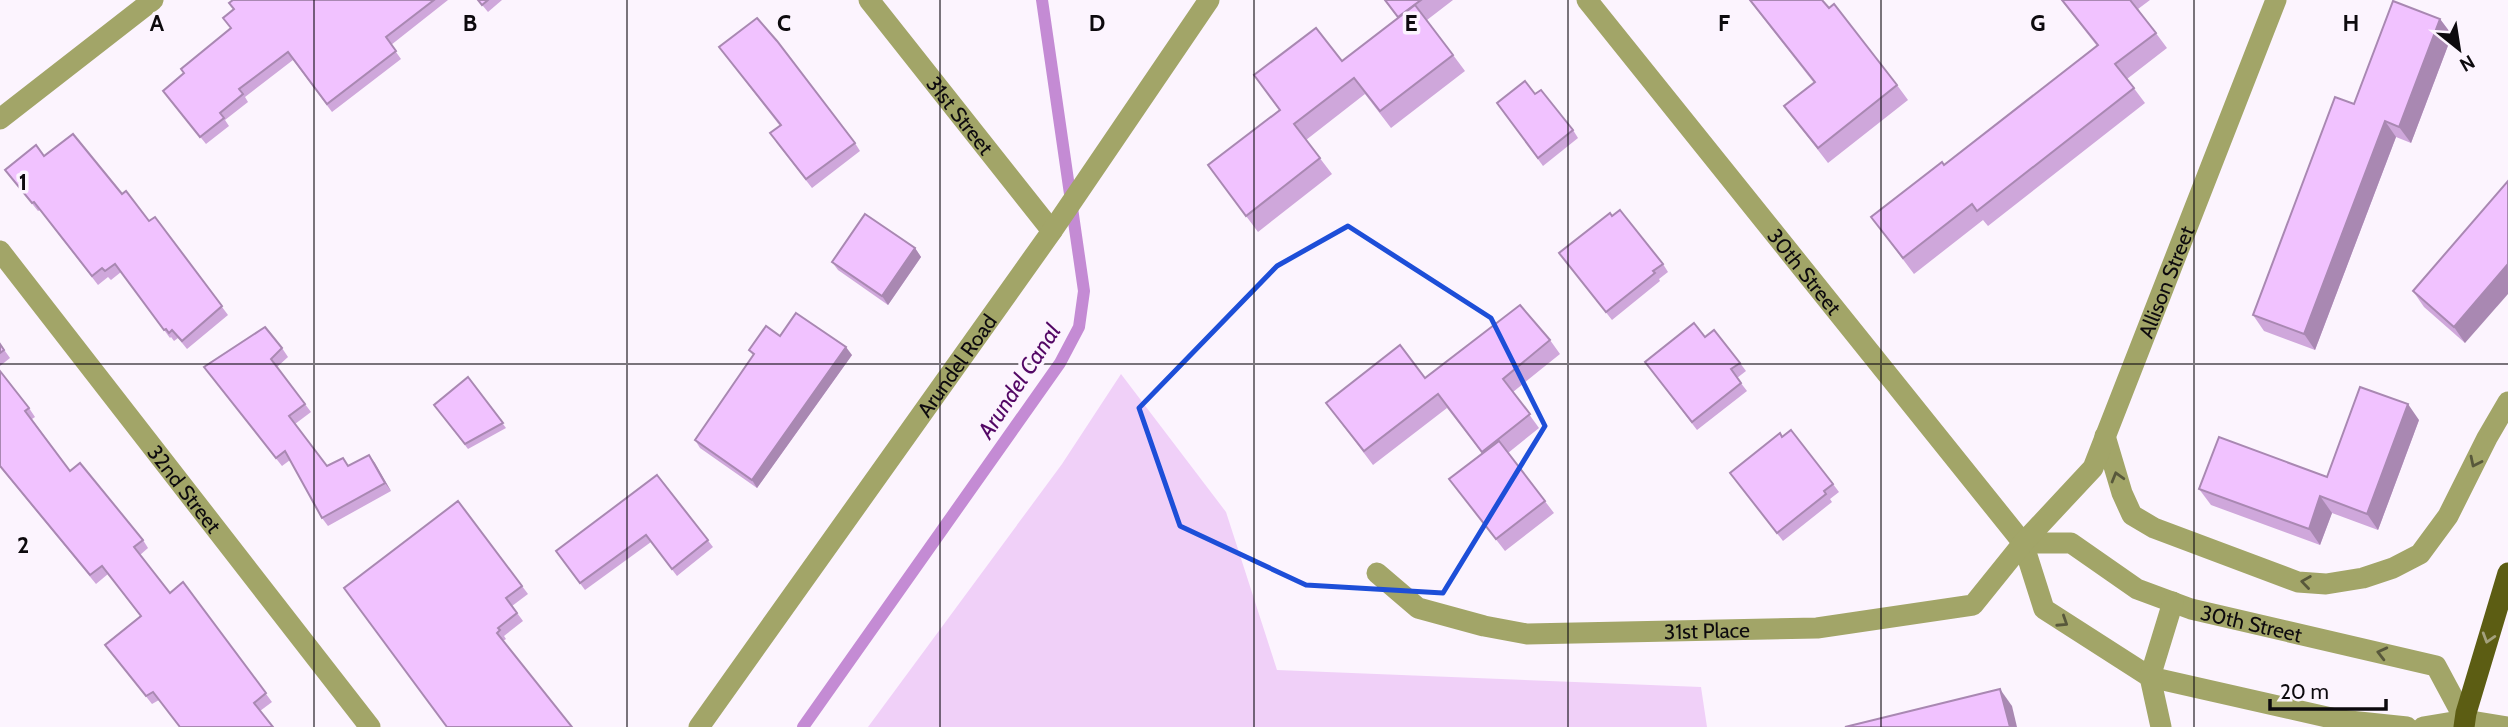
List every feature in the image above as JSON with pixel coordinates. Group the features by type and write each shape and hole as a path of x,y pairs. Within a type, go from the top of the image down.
{"main road":[{"path":"2464,724 2508,573"}],"street":[{"path":"0,119 153,0"},
{"name":"31st Street","path":"869,0 1052,231"},
{"name":"Arundel Road","path":"699,727 1052,231 1209,0"},
{"name":"30th Street","path":"1587,0 2022,543 2044,609 2150,677 2340,720 2407,727"},
{"name":"Allison Street","path":"2022,543 2093,468 2276,0"},
{"name":"32nd Street","path":"0,251 370,727"},
{"path":"2105,436 2122,493 2132,514 2154,528 2298,582 2326,584 2373,575 2420,554 2448,516 2508,402"},
{"name":"30th Street","path":"2022,543 2071,543 2137,589 2191,609 2436,666 2464,724"},
{"name":"31st Place","path":"1377,573 1418,608 1484,626 1527,634 1817,628 1973,605 2022,543"},
{"path":"2161,727 2150,677 2173,602"},
{"path":"2423,727 2464,724 2507,727"}],"highlighted area":[{"path":"1348,226 1491,318 1545,426 1443,593 1306,585 1180,526 1139,408 1277,266"}],"shaded area":[{"path":"1121,374 1226,512 1277,670 1701,687 1707,727 868,727 1062,464"}],"building":[{"path":"233,0 434,0 386,37 396,51 327,104 288,52 239,89 243,94 220,113 224,118 200,137 163,91 184,73 181,69 231,28 223,18 234,9 229,3"},
{"path":"1385,0 1421,0 1398,17"},
{"path":"1750,0 1822,0 1829,8 1834,4 1897,85 1818,148 1784,106 1815,82"},
{"path":"2062,0 2130,0 2156,33 2115,64 2134,88 1977,211 1972,204 1903,258 1871,217 1942,162 1944,165 2098,45"},
{"path":"2393,1 2440,19 2399,127 2385,121 2304,334 2253,315 2335,97 2354,104"},
{"path":"1415,5 1453,55 1380,111 1354,78 1294,124 1320,158 1246,216 1208,165 1280,110 1254,75 1316,28 1342,61"},
{"path":"757,18 855,143 806,179 770,133 781,125 719,47"},
{"path":"1525,81 1535,94 1541,90 1573,130 1538,158 1497,103"},
{"path":"73,134 122,194 126,191 149,221 155,217 222,306 182,341 172,330 169,333 164,330 115,264 105,271 102,268 92,276 34,202 32,203 5,170 36,145 44,156"},
{"path":"2508,181 2508,264 2454,327 2413,291"},
{"path":"1620,210 1663,264 1606,312 1559,253 1610,213 1612,216"},
{"path":"865,214 915,248 882,296 832,262"},
{"path":"1520,305 1550,340 1503,379 1530,414 1482,452 1438,394 1364,451 1326,403 1400,345 1425,378"},
{"path":"796,313 846,347 752,480 695,440 754,354 749,350 766,326 780,336"},
{"path":"1694,323 1705,337 1714,330 1740,363 1731,369 1741,383 1692,422 1645,362"},
{"path":"265,327 282,348 271,359 305,404 289,416 327,466 343,458 348,466 369,455 385,483 322,518 285,451 276,458 204,367"},
{"path":"0,371 29,408 25,411 70,471 80,463 143,540 134,547 170,593 183,582 266,693 254,703 273,727 180,727 153,692 146,696 105,645 141,616 102,566 90,575 0,466"},
{"path":"468,377 503,423 465,444 434,405"},
{"path":"2360,387 2408,404 2367,514 2320,496 2309,529 2199,489 2219,437 2327,477"},
{"path":"1791,430 1833,484 1824,491 1826,494 1777,533 1730,473 1780,433 1782,437"},
{"path":"1499,441 1545,501 1496,539 1449,479"},
{"path":"657,475 708,540 672,569 646,535 580,583 556,551"},
{"path":"458,501 522,586 506,598 517,613 498,628 500,630 497,633 572,727 447,727 344,588"},
{"path":"2000,689 2010,727 1845,727"}],"waterway":[{"name":"Arundel Canal","path":"803,727 1060,363 1079,327 1084,291 1042,0"}]}
